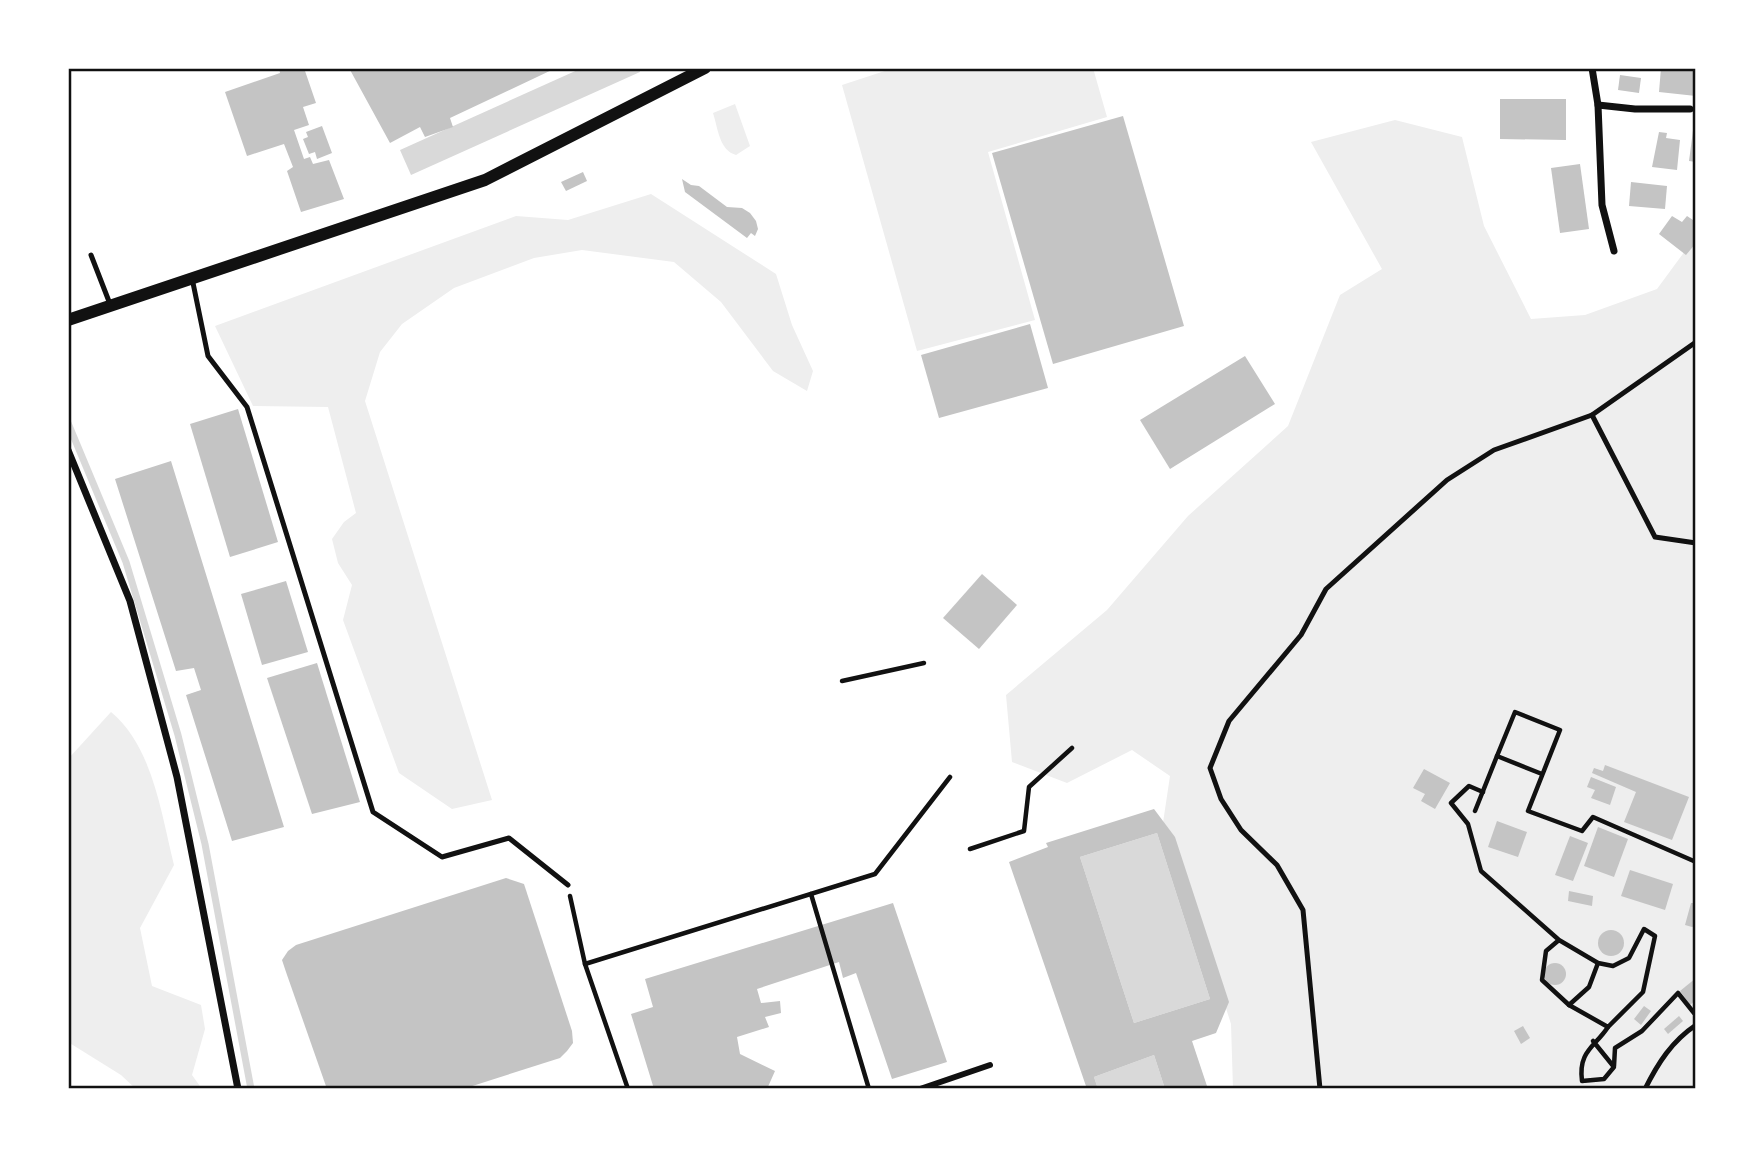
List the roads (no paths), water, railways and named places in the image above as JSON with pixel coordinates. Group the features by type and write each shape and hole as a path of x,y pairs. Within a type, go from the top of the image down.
{"street":[{"path":"68,320 485,180 705,68"},
{"path":"1592,68 1598,105 1602,205 1614,251"},
{"path":"1598,105 1635,109 1690,109"},
{"path":"68,450 130,601 177,777 238,1089"},
{"path":"920,1089 990,1065"}],"lane":[{"path":"91,255 111,305"},
{"path":"192,278 208,356 247,407 373,812 442,857 509,838 568,885"},
{"path":"1320,1089 1303,910 1277,865 1241,830 1221,799 1210,768 1229,721 1301,635 1326,589 1447,481 1494,450 1592,415 1696,342"},
{"path":"1592,415 1655,537 1696,542"},
{"path":"1645,1089 1665,1054 1680,1036 1696,1025"}],"waterway":[{"path":"68,423 126,562 178,735 205,844 251,1089"}]}
